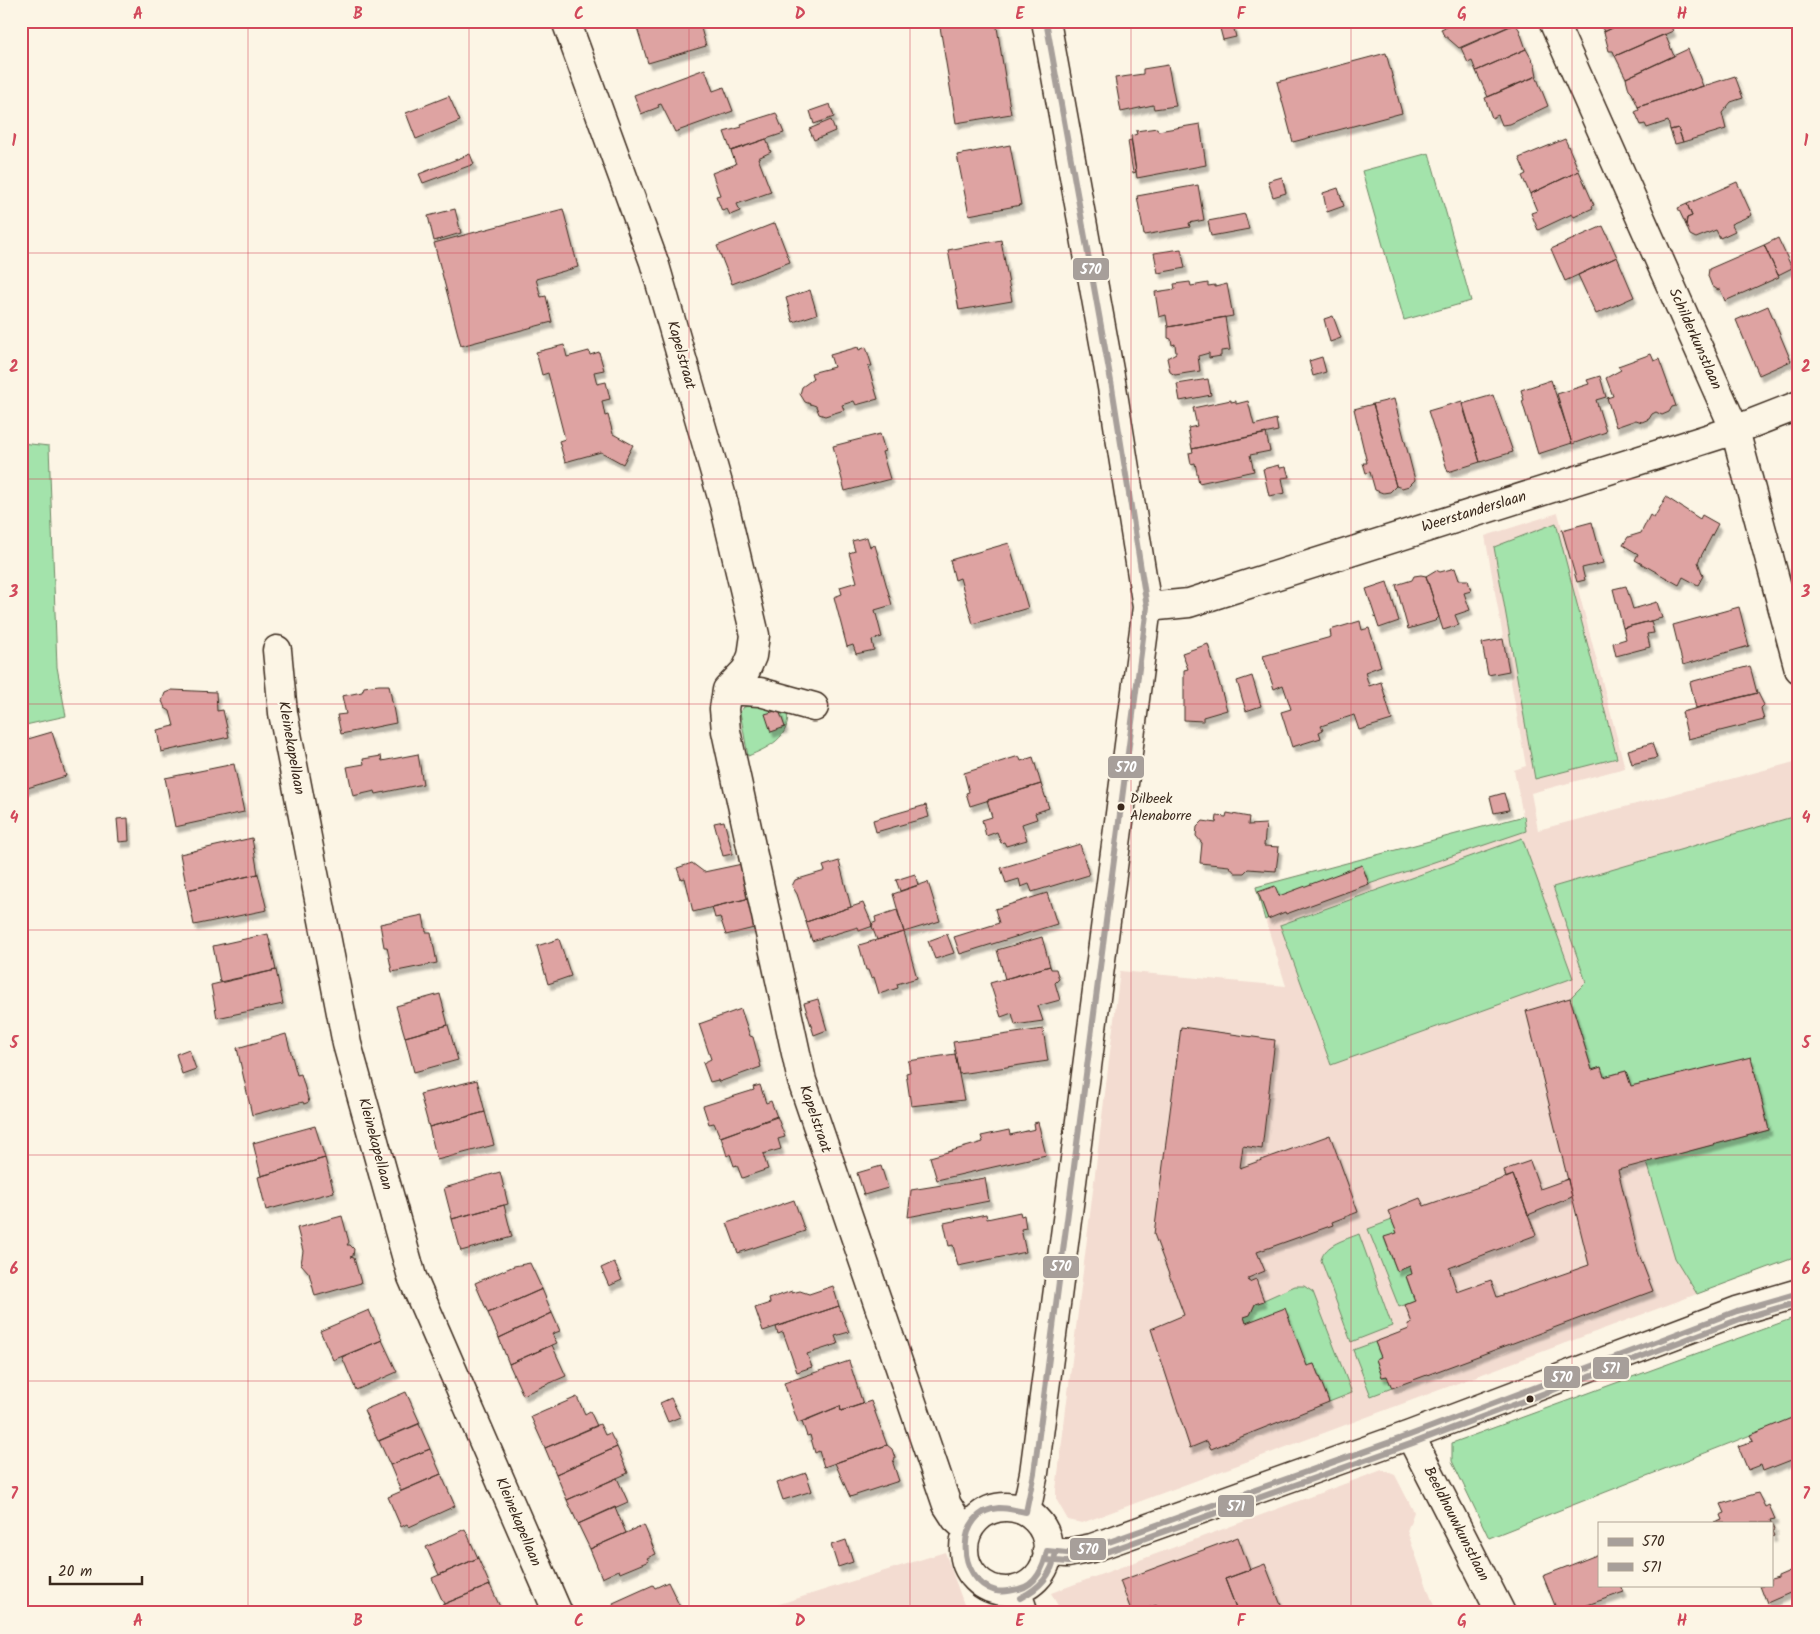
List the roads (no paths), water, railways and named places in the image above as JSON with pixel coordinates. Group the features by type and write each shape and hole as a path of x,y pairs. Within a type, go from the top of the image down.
{"street":[{"name":"Kapelstraat","path":"566,21 654,262 724,504 755,635 752,656 746,670 727,690 724,709 731,760 802,1081 947,1505 956,1519 968,1530"},
{"path":"1026,1512 1034,1473 1147,607 1112,387 1046,21"},
{"name":"Schilderkunstlaan","path":"1553,21 1735,430 1799,670"},
{"name":"Weerstanderslaan","path":"1147,607 1190,603 1735,430 1799,405"},
{"name":"Kleinekapellaan","path":"277,650 283,713 347,1044 412,1277 558,1613"},
{"path":"727,690 760,692 814,707"},
{"path":"1047,1551 1067,1553 1092,1548 1410,1435 1737,1311 1799,1293"},
{"name":"Beeldhouwkunstlaan","path":"1410,1435 1501,1613"},
{"path":"1000,1508 1013,1508 1026,1512 1042,1529 1047,1540 1047,1551 1042,1570 1036,1579 1028,1585 1020,1601 1005,1592 991,1589 978,1582 969,1571 964,1558 964,1543 968,1530 976,1519 987,1512 1000,1508"}],"place":[{"name":"Dilbeek Alenaborre","path":"1121,807"}]}
